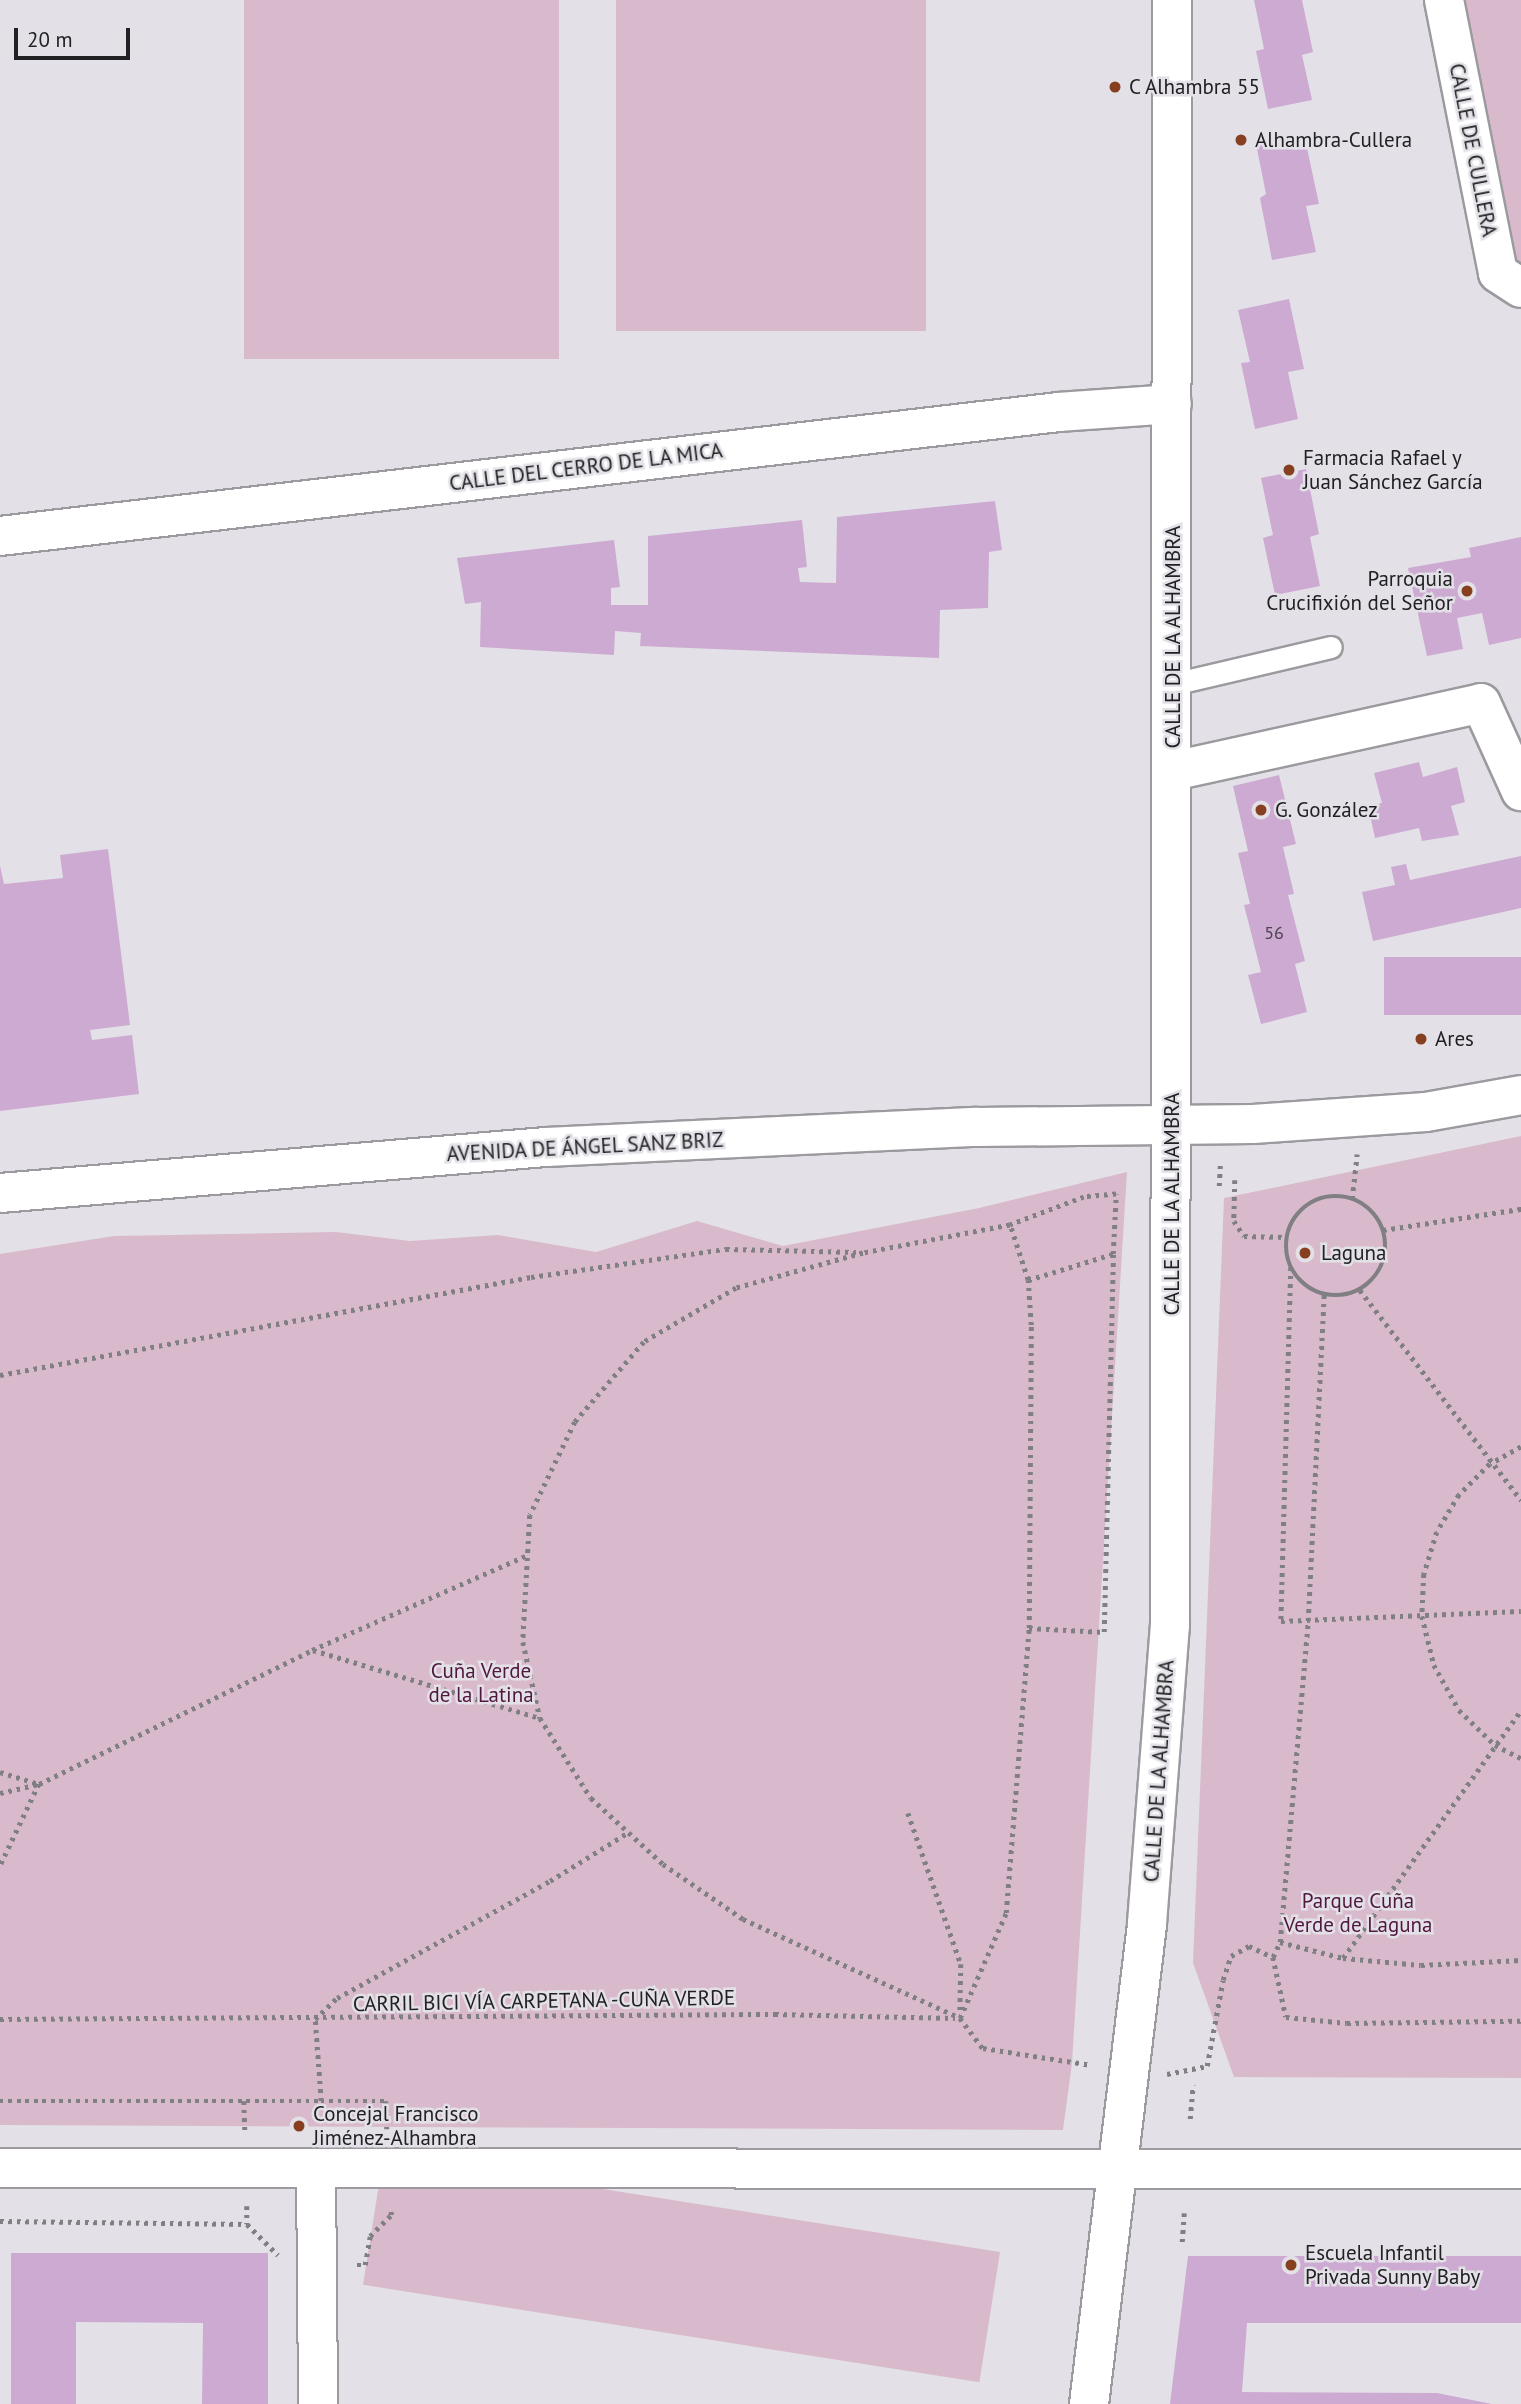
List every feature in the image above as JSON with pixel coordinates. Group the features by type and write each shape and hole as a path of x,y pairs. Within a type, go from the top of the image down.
{"street":[{"name":"CALLE DE LA ALHAMBRA","path":"1089,2404 1115,2169 1147,1923 1170,1626 1172,0"},
{"name":"CALLE DE CULLERA","path":"1444,0 1498,273 1521,288"},
{"name":"CALLE DEL CERRO DE LA MICA","path":"0,536 1059,412 1172,404"},
{"path":"1173,771 1481,703 1521,791"},
{"name":"AVENIDA DE ÁNGEL SANZ BRIZ","path":"0,1193 546,1147 977,1127 1172,1126 1426,1112 1521,1095"},
{"path":"0,2168 1521,2169"},
{"path":"316,2169 318,2404"}],"lane":[{"path":"1173,684 1331,647"}],"path":[{"path":"1235,1180 1234,1221 1244,1236 1287,1237"},
{"path":"1029,1628 1104,1632 1116,1194 1083,1196 1010,1225 863,1253 736,1288 644,1342 575,1422 530,1515 525,1556 523,1642 540,1718 591,1798 663,1864 743,1919 960,2018 984,2048 1072,2063"},
{"path":"1291,1267 1299,1280 1324,1294 1336,1296 1359,1290 1371,1282 1385,1258 1383,1230 1366,1206 1335,1196 1304,1208 1287,1237 1291,1267 1281,1621 1521,1611"},
{"path":"1383,1230 1521,1209"},
{"path":"960,2018 1006,1913 1029,1628 1028,1280 1010,1225"},
{"path":"0,1375 531,1277 713,1251 863,1253"},
{"path":"1028,1280 1113,1254"},
{"path":"1359,1290 1490,1464 1521,1500"},
{"path":"1324,1294 1308,1621 1280,1942 1273,1957 1286,2017 1347,2023 1521,2021"},
{"path":"1521,1447 1490,1464 1459,1494 1437,1532 1424,1573 1422,1616 1434,1665 1459,1710 1495,1745 1521,1758"},
{"path":"0,1793 38,1784 312,1650 525,1556"},
{"path":"312,1650 540,1718"},
{"path":"1343,1958 1521,1710"},
{"path":"0,1772 38,1784"},
{"path":"0,1866 38,1784"},
{"path":"908,1813 961,1964 960,2018"},
{"path":"0,2101 321,2101 315,2019 379,1972 550,1881 629,1832"},
{"path":"1280,1942 1343,1958 1421,1965 1521,1960"},
{"path":"1170,2075 1207,2066 1231,1956 1249,1946 1273,1957"},
{"name":"CARRIL BICI VÍA CARPETANA -CUÑA VERDE","path":"0,2019 775,2014 960,2018"},
{"path":"1190,2119 1193,2085"},
{"path":"1181,2242 1184,2213"},
{"path":"0,2221 247,2224"}],"green space":[{"path":"244,0 559,0 559,359 244,359"},
{"path":"616,0 926,0 926,331 616,331"},
{"path":"1444,0 1521,0 1521,288"},
{"name":"Parque Cuña Verde de Laguna","path":"1521,1136 1521,2078 1234,2077 1193,1963 1224,1198"},
{"name":"Cuña Verde de la Latina","path":"1127,1172 1072,2063 1063,2130 0,2125 0,1254 114,1236 336,1232 410,1241 498,1235 596,1252 697,1221 783,1246 979,1208"},
{"path":"384,2154 1000,2252 979,2382 363,2285"}],"building":[{"path":"1254,0 1302,0 1313,52 1302,55 1312,100 1268,109 1256,51 1264,49"},
{"path":"1304,134 1319,204 1306,206 1316,252 1272,260 1260,198 1266,194 1256,144"},
{"path":"1289,299 1304,369 1288,372 1298,419 1255,429 1241,363 1250,362 1238,310"},
{"path":"1306,469 1319,534 1310,537 1320,586 1275,595 1263,538 1273,535 1261,478"},
{"path":"995,501 1002,550 989,552 988,608 940,610 939,658 640,646 641,633 615,631 614,655 480,647 481,602 465,604 457,558 614,540 620,587 611,588 611,605 648,605 648,536 802,520 807,567 798,568 800,582 836,583 837,517"},
{"name":"Parroquia Crucifixión del Señor","path":"1521,537 1521,638 1489,645 1482,613 1457,618 1463,649 1427,656 1408,568 1471,557 1469,548"},
{"path":"1419,762 1423,777 1457,767 1465,802 1451,806 1459,835 1422,841 1419,828 1375,838 1368,806 1382,803 1374,773"},
{"path":"1279,775 1296,844 1283,847 1294,894 1288,895 1305,961 1295,964 1307,1012 1261,1024 1248,975 1261,972 1244,905 1250,904 1238,853 1248,851 1233,786"},
{"path":"108,849 130,1025 90,1030 92,1040 132,1035 139,1094 0,1111 0,866 4,884 63,878 60,855"},
{"path":"1521,856 1521,908 1373,941 1362,892 1395,885 1391,867 1406,864 1410,880"},
{"path":"1384,957 1521,957 1521,1015 1384,1015"},
{"path":"11,2253 268,2253 268,2404 202,2404 203,2323 76,2322 76,2404 11,2404"},
{"path":"1188,2256 1521,2256 1521,2323 1247,2323 1242,2392 1437,2393 1492,2404 1170,2404"}],"place":[{"name":"C Alhambra 55","path":"1115,87"},
{"name":"Alhambra-Cullera","path":"1241,140"},
{"name":"Farmacia Rafael y Juan Sánchez García","path":"1289,470"},
{"name":"Parroquia Crucifixión del Señor","path":"1467,591"},
{"name":"G. González","path":"1261,810"},
{"name":"Ares","path":"1421,1039"},
{"name":"Laguna","path":"1305,1253"},
{"name":"Concejal Francisco Jiménez-Alhambra","path":"299,2126"},
{"name":"Escuela Infantil Privada Sunny Baby","path":"1291,2265"}]}
